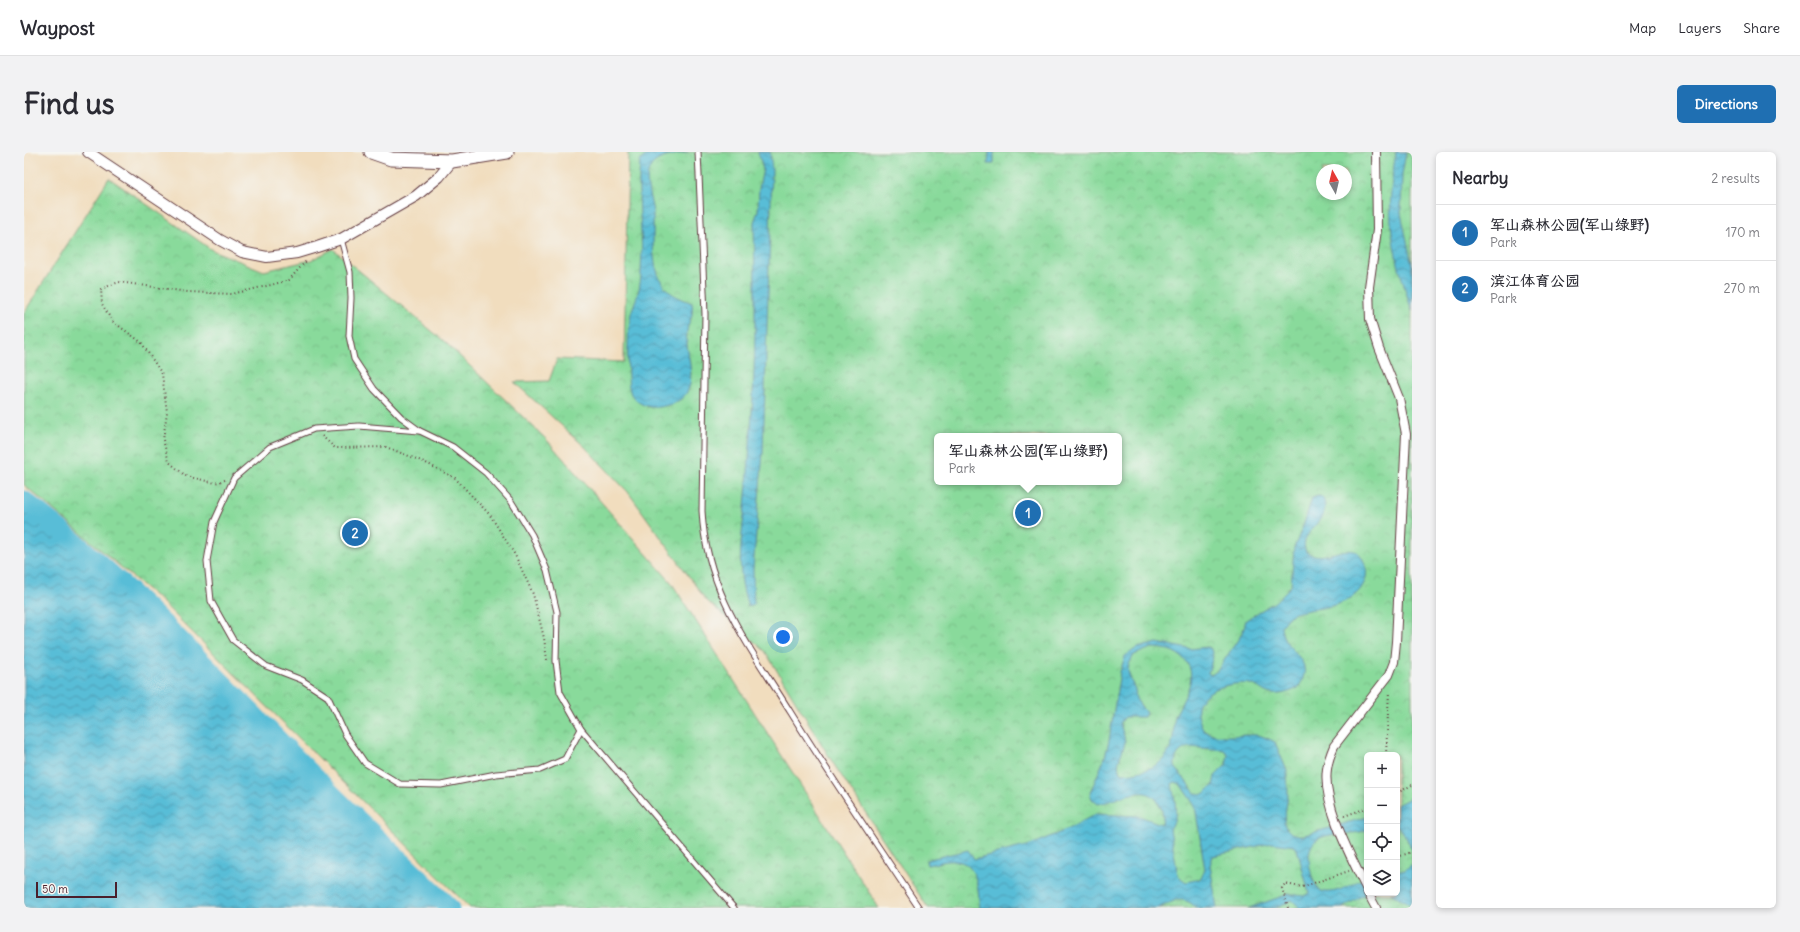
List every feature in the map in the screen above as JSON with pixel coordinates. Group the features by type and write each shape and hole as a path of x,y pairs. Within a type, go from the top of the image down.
{"street":[{"path":"88,152 220,240 242,252 267,257 297,253 341,238 416,196 439,177 452,161"},
{"path":"371,152 391,159 452,161 508,152"},
{"path":"1364,884 1341,836 1326,780 1329,757 1334,746 1343,732 1390,672 1394,662 1396,642 1406,434 1399,398 1379,348 1370,312 1369,287 1377,230 1376,152"},
{"path":"1370,896 1376,908"}],"lane":[{"path":"698,152 705,314 702,511 704,541 708,557 720,594 739,630 813,748 919,908"},
{"path":"341,238 350,272 351,298 349,336 354,359 374,390 401,417 420,431 453,447 486,474 511,501 532,535 547,570 557,612 556,661 560,692 582,729 734,908"},
{"path":"420,431 359,426 314,429 270,447 234,478 214,522 207,561 211,601 233,640 266,666 302,680 328,697 346,734 365,763 400,784 441,785 496,774 540,770 565,759 582,729"}],"path":[{"path":"234,478 215,482 186,476 169,462 164,440 167,412 162,374 141,342 112,321 102,304 101,289 119,282 188,292 232,294 289,280 317,247"},
{"path":"314,429 335,448 386,447 424,462 455,478 490,515 515,554 533,594 544,638 548,664"},
{"path":"1386,752 1390,672"},
{"path":"1400,791 1412,785"},
{"path":"1336,821 1364,809"},
{"path":"1400,856 1412,852"},
{"path":"1288,908 1282,890 1283,886 1287,884 1297,887 1304,886 1356,869"}],"green space":[{"path":"628,152 1412,152 1412,908 928,908 833,763 765,651 706,600 628,492 584,446 514,382 549,381 557,359 624,362"},
{"path":"109,178 212,250 264,271 311,260 333,249 445,342 546,439 671,582 879,908 470,908 161,601 24,485 24,313"}],"water":[{"path":"663,152 688,152 663,158 654,163 648,171 647,183 653,214 654,257 658,274 662,283 668,290 692,303 692,316 687,332 691,381 688,390 683,397 674,403 650,407 635,399 631,394 628,377 629,325 641,277 642,244 639,189 640,162 647,155"},
{"path":"758,152 770,152 772,170 763,452 753,569 754,604 748,606 741,578 740,564 754,374 754,222 758,211 759,188 763,169"},
{"path":"989,152 994,152 994,164 988,164"},
{"path":"1396,152 1406,152 1402,175 1401,213 1412,265 1412,311 1396,256 1392,234 1390,205"},
{"path":"1318,496 1322,497 1325,505 1324,512 1306,538 1304,545 1306,552 1320,556 1351,550 1359,553 1366,568 1364,583 1359,591 1347,600 1332,606 1295,613 1288,617 1281,626 1287,643 1302,662 1304,669 1303,677 1298,688 1285,693 1275,694 1266,692 1250,684 1243,683 1227,685 1205,695 1200,701 1198,713 1204,731 1211,734 1224,736 1257,735 1275,742 1287,771 1288,794 1284,823 1286,828 1291,833 1302,836 1364,818 1364,831 1321,837 1310,849 1309,859 1312,876 1320,891 1332,892 1364,878 1364,895 1342,908 1300,908 1292,900 1275,908 1249,908 1289,894 1304,896 1309,893 1297,849 1294,846 1272,843 1213,856 1210,865 1217,908 1197,908 1189,902 1176,900 1159,908 980,908 975,878 968,866 955,861 927,865 926,861 930,859 968,850 974,859 1030,845 1066,830 1096,814 1139,816 1161,824 1163,817 1161,808 1155,798 1148,794 1132,794 1098,804 1092,799 1090,793 1105,757 1120,672 1125,656 1137,648 1157,643 1190,649 1207,647 1211,649 1213,657 1208,673 1211,675 1217,671 1241,635 1246,620 1275,602 1291,586 1294,548 1305,521 1312,498","holes":["1151,648 1169,650 1185,660 1191,674 1188,688 1175,717 1171,747 1167,755 1156,765 1148,769 1123,774 1120,773 1118,765 1125,742 1120,723 1125,717 1144,717 1146,713 1136,699 1135,689 1128,671 1129,664 1134,655","1189,747 1224,750 1228,754 1226,765 1215,776 1213,786 1203,794 1195,793 1175,767 1175,760 1178,754 1185,748","1175,782 1180,784 1195,806 1205,870 1200,879 1186,882 1178,876 1170,829 1176,813 1172,784"]},
{"path":"24,500 101,565 138,599 210,669 332,794 450,908 24,908"},
{"path":"1412,797 1412,851 1407,839 1400,829 1400,803"},
{"path":"1412,864 1412,905 1396,896 1400,896 1400,871 1405,870"}],"waterway":[{"path":"24,500 63,532 138,599 210,669 332,794 450,908"}],"place":[{"name":"军山森林公园(军山绿野)","path":"1028,513"},
{"name":"滨江体育公园","path":"355,533"}]}
